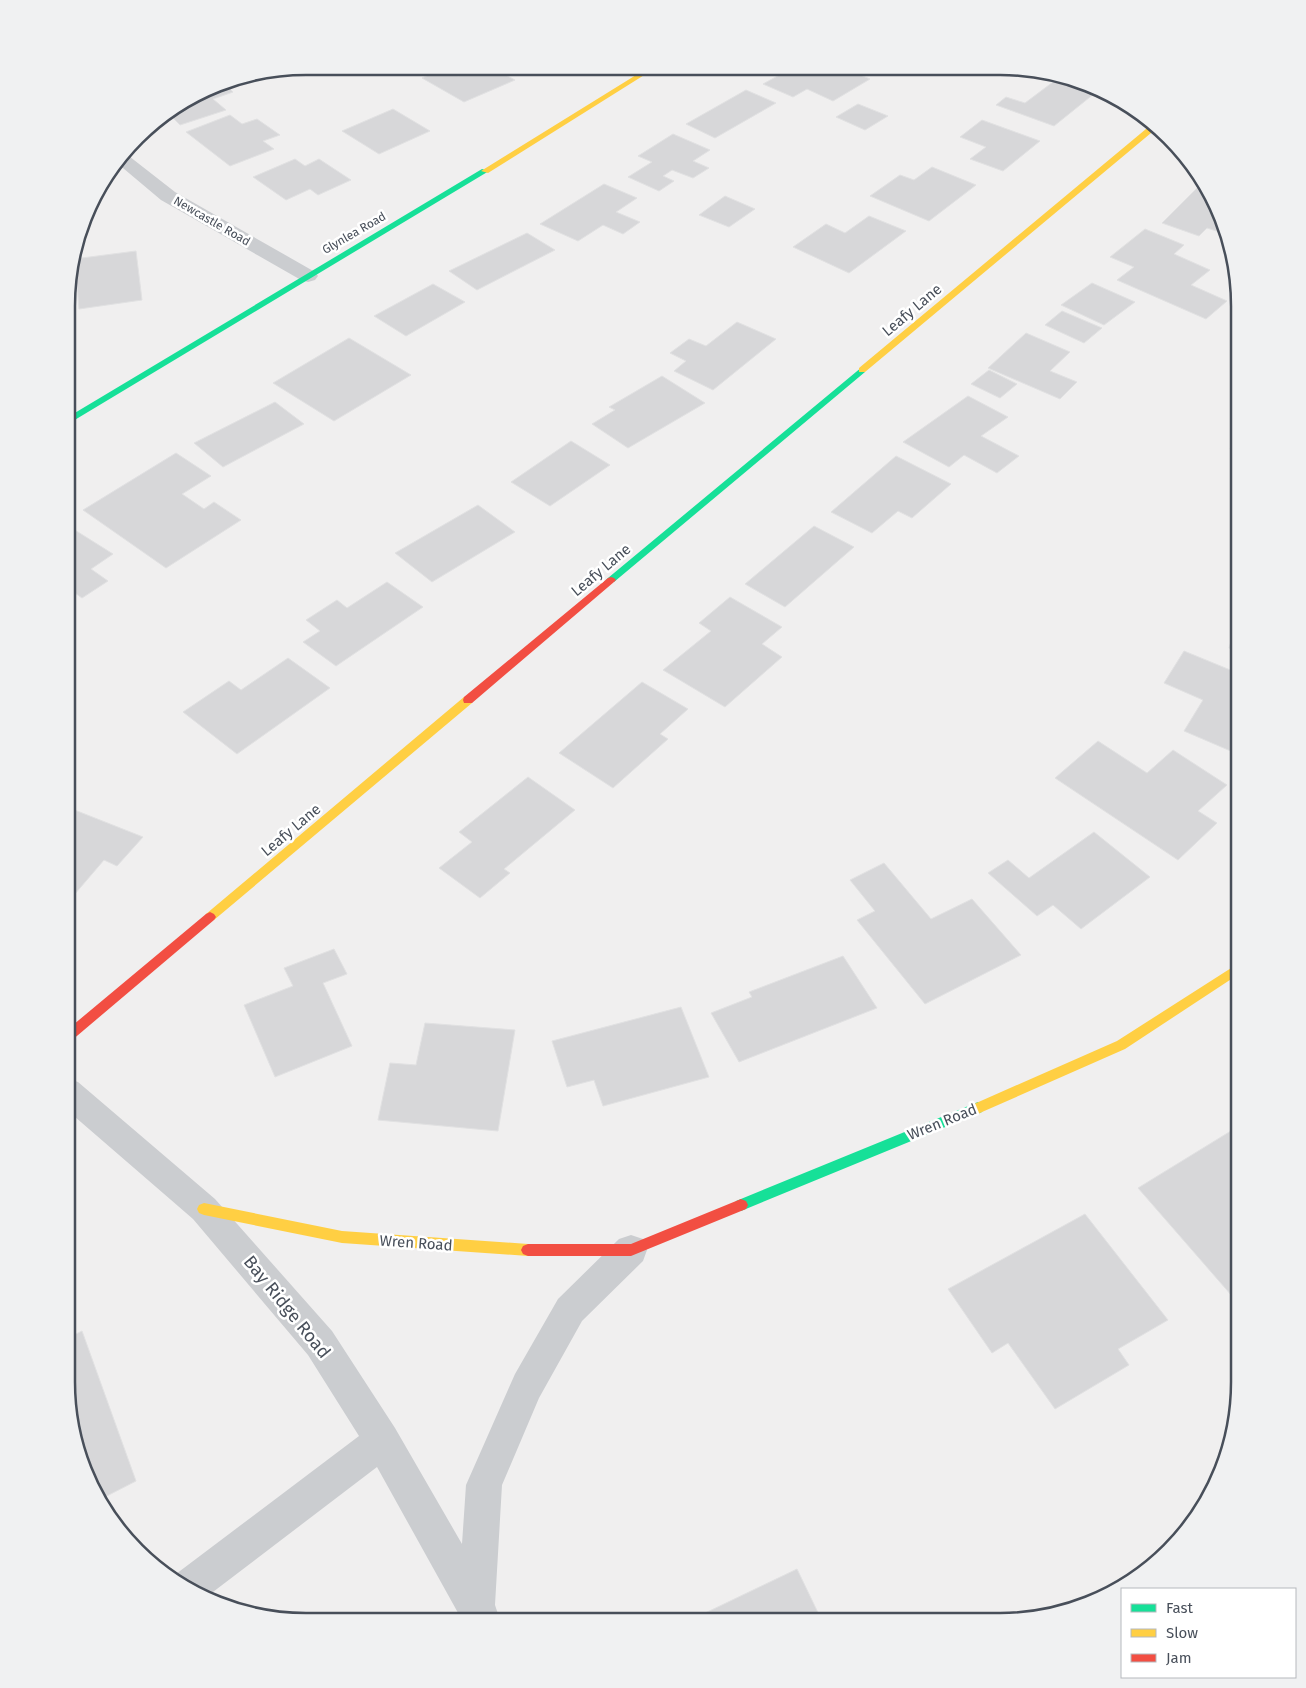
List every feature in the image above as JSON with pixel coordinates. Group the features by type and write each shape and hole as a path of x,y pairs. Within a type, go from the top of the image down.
{"street":[{"name":"Glynlea Road","path":"75,417 458,188 641,75"},
{"name":"Leafy Lane","path":"75,1030 1150,130"},
{"name":"Newcastle Road","path":"126,161 168,196 308,276"},
{"name":"Wren Road","path":"204,1210 342,1237 508,1250 631,1250 1027,1088 1121,1045 1231,973"},
{"name":"Bay Ridge Road","path":"75,1098 204,1210 320,1343 382,1441 479,1613"},
{"name":"Wren Road","path":"479,1613 484,1485 527,1386 570,1310 631,1250"},
{"path":"194,1584 382,1441"}],"building":[{"path":"429,75 506,75 515,80 464,102 422,78"},
{"path":"779,75 860,75 870,79 833,101 807,89 793,97 763,84"},
{"path":"1054,81 1093,95 1054,126 996,105 1006,97 1025,103"},
{"path":"229,88 233,92 213,99 226,110 180,125 173,118 178,114 204,99"},
{"path":"746,90 776,103 715,138 686,124"},
{"path":"858,104 888,116 865,130 836,117"},
{"path":"393,109 430,131 379,154 342,131"},
{"path":"230,115 242,124 257,119 280,135 263,141 274,149 230,166 186,132"},
{"path":"982,120 1040,141 1003,171 970,159 986,147 960,137"},
{"path":"673,134 710,150 693,161 709,168 693,178 672,170 663,176 674,181 659,191 628,177 652,162 638,156"},
{"path":"295,159 305,166 319,159 351,180 318,195 310,189 286,200 253,177"},
{"path":"932,167 976,185 929,221 870,196 900,175 914,180"},
{"path":"604,184 637,198 616,212 640,222 623,234 603,225 578,241 540,224"},
{"path":"1198,187 1219,232 1207,228 1199,236 1162,223"},
{"path":"725,196 755,209 729,227 699,215"},
{"path":"869,216 906,231 849,273 793,247 826,224 845,233"},
{"path":"1145,229 1184,245 1174,254 1210,270 1191,285 1227,301 1206,319 1117,280 1134,267 1110,257"},
{"path":"527,233 555,250 477,290 449,271"},
{"path":"136,251 142,300 79,309 76,284 80,258"},
{"path":"1092,283 1135,302 1104,325 1061,305"},
{"path":"433,284 465,302 406,336 374,316"},
{"path":"1062,311 1102,328 1084,343 1045,325"},
{"path":"737,322 776,339 713,390 674,371 686,361 670,353 689,339 706,346"},
{"path":"1026,333 1070,352 1050,371 1077,382 1060,399 988,368"},
{"path":"349,338 411,375 334,421 273,383"},
{"path":"989,370 1017,384 1000,398 971,384"},
{"path":"662,376 705,403 628,448 592,424 615,410 609,407"},
{"path":"968,396 1008,417 981,436 1019,456 997,473 964,455 949,467 903,442"},
{"path":"275,402 304,424 223,467 194,443"},
{"path":"571,441 610,465 550,506 511,482"},
{"path":"176,453 211,476 182,494 204,509 214,502 241,520 166,568 83,510"},
{"path":"896,456 951,484 912,518 898,511 872,533 831,512"},
{"path":"478,505 515,532 432,582 395,553"},
{"path":"814,526 854,547 785,607 745,584"},
{"path":"75,530 113,554 91,569 108,581 82,598 75,593"},
{"path":"387,582 423,607 336,666 303,642 320,631 306,620 337,600 347,608"},
{"path":"730,597 782,627 762,644 782,657 725,707 663,670 711,631 699,623"},
{"path":"1184,651 1231,670 1231,751 1184,731 1203,700 1164,683"},
{"path":"288,658 330,688 237,754 183,712 229,681 241,690"},
{"path":"642,682 688,709 660,734 668,739 613,788 559,753"},
{"path":"1098,741 1147,773 1173,750 1227,785 1198,811 1217,823 1178,860 1055,778"},
{"path":"528,777 575,810 504,869 510,873 480,898 439,868 472,842 459,832"},
{"path":"75,810 143,837 117,866 104,860 75,894"},
{"path":"1094,832 1150,877 1081,929 1053,905 1037,916 988,873 1008,860 1029,878"},
{"path":"884,863 931,919 972,899 1021,955 925,1004 857,920 875,911 850,880"},
{"path":"334,949 347,974 323,983 352,1046 275,1077 244,1005 293,986 284,968"},
{"path":"843,956 877,1008 739,1062 711,1013 752,997 749,992"},
{"path":"681,1007 709,1077 603,1106 594,1080 567,1087 552,1041"},
{"path":"425,1023 515,1030 498,1131 378,1120 390,1063 416,1065"},
{"path":"1231,1131 1231,1295 1138,1188"},
{"path":"1085,1214 1168,1320 1118,1349 1129,1365 1055,1409 1008,1343 992,1353 948,1289"},
{"path":"82,1331 136,1481 106,1497 87,1456 79,1427 75,1397 75,1334"},
{"path":"797,1569 818,1613 705,1613"}],"traffic: fast":[{"path":"75,417 485,171"},
{"path":"611,580 862,370"},
{"path":"741,1205 978,1108"}],"traffic: slow":[{"path":"485,171 641,75"},
{"path":"862,370 1150,130"},
{"path":"210,917 468,700"},
{"path":"978,1108 1121,1045 1231,973"},
{"path":"204,1209 342,1237 528,1250"}],"traffic: jam":[{"path":"468,700 611,580"},
{"path":"75,1030 210,917"},
{"path":"528,1250 631,1250 741,1205"}]}
